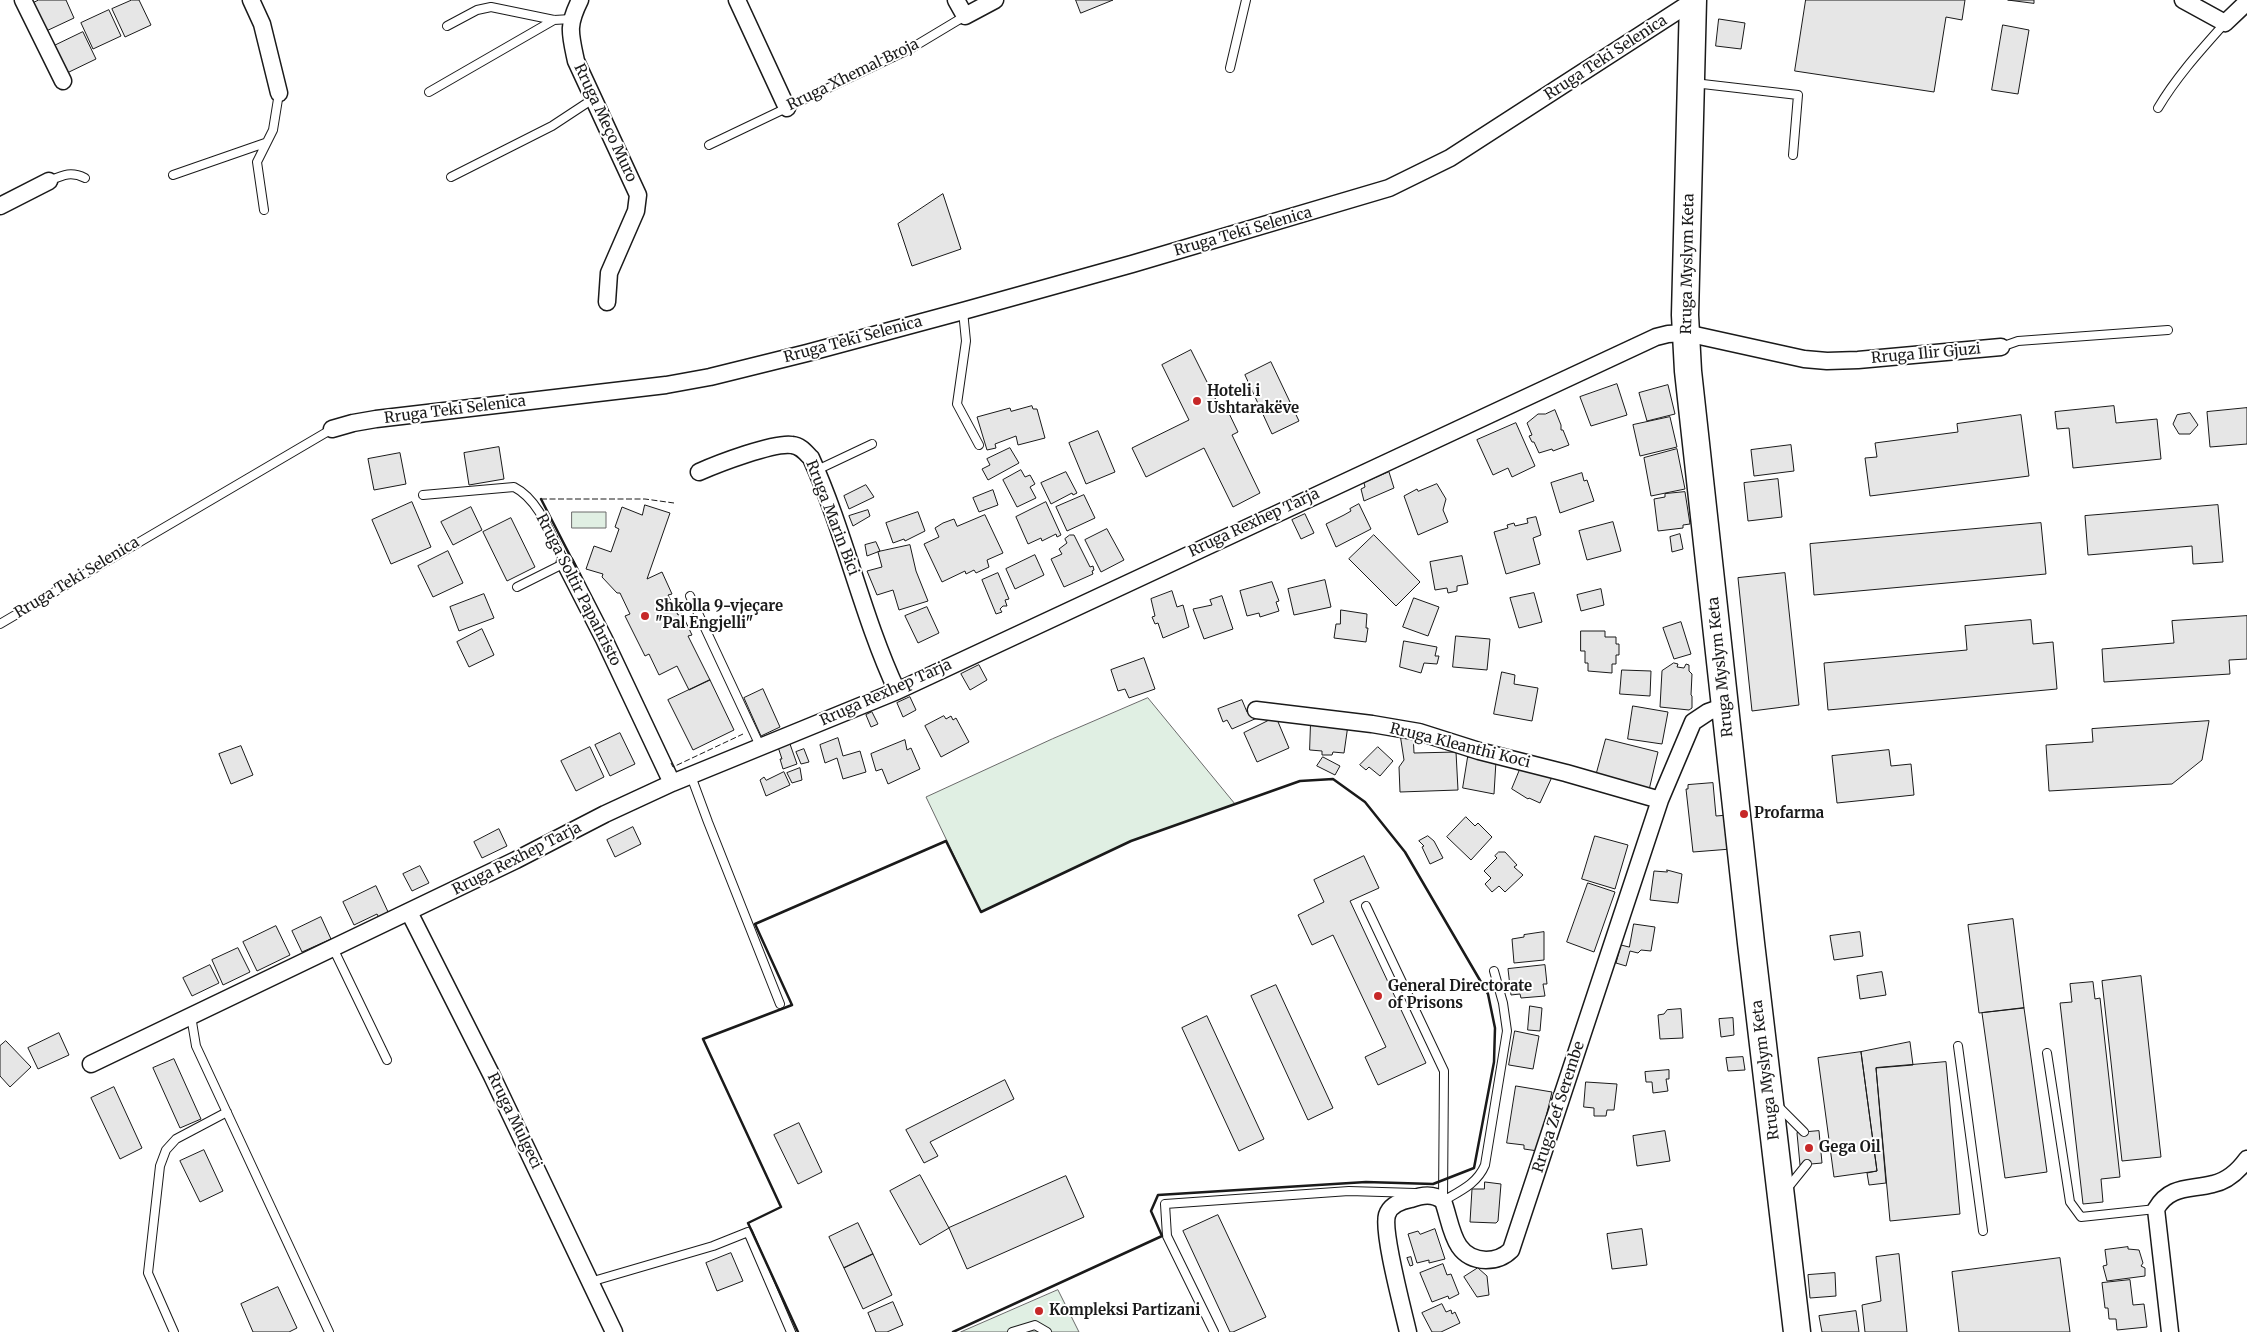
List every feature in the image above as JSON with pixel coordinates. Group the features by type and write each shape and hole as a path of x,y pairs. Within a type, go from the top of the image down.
{"main road":[{"name":"Rruga Myslym Keta","path":"1693,1 1686,333 1688,371 1797,1332"}],"street":[{"path":"22,0 63,81"},
{"path":"251,0 267,40 279,93"},
{"name":"Rruga Meço Muro","path":"580,0 571,19 571,39 576,61 638,195 636,211 609,273 607,302"},
{"path":"737,0 788,108"},
{"path":"956,0 965,16"},
{"name":"Rruga Xhemal Broja","path":"965,16 995,0"},
{"path":"2183,0 2225,23 2247,2"},
{"name":"Rruga Teki Selenica","path":"332,429 360,421 666,385 706,378 807,353 1132,264 1389,188 1450,158 1693,1"},
{"path":"0,206 49,181"},
{"name":"Rruga Ilir Gjuzi","path":"1686,333 1804,360 1858,360 2001,347"},
{"name":"Rruga Rexhep Tarja","path":"91,1064 409,912 605,814 672,783 896,691 1656,337 1686,333"},
{"name":"Rruga Marin Bici","path":"698,472 732,458 791,444 800,447 811,458 817,470 863,602 878,651 896,691"},
{"name":"Rruga Soltir Papahristo","path":"565,563 604,639 672,783"},
{"name":"Rruga Zef Serembe","path":"1443,1201 1450,1230 1455,1242 1463,1251 1473,1257 1494,1260 1504,1257 1512,1250 1660,800 1692,722 1708,712 1725,706"},
{"name":"Rruga Kleanthi Koci","path":"1256,710 1344,720 1419,732 1660,800"},
{"name":"Rruga Mulgeci","path":"409,912 492,1076 614,1332"},
{"path":"2170,1332 2156,1209 2163,1198 2175,1191 2215,1184 2228,1177 2241,1167 2247,1159"},
{"path":"1408,1332 1385,1223 1387,1214 1399,1202 1427,1194 1438,1197 1443,1201"}],"lane":[{"path":"1230,68 1246,0"},
{"path":"448,26 477,10 491,7 554,20 571,19"},
{"name":"Rruga Xhemal Broja","path":"709,145 910,49 965,16"},
{"path":"429,92 554,20"},
{"path":"2158,108 2171,86 2188,64 2225,23"},
{"path":"1692,83 1798,95 1794,155"},
{"path":"264,210 257,162 273,130 279,93"},
{"path":"451,177 552,126 593,99"},
{"path":"173,175 265,143"},
{"path":"49,181 66,173 76,174 85,178"},
{"path":"963,310 966,341 958,404 979,446"},
{"name":"Rruga Ilir Gjuzi","path":"2001,347 2018,341 2168,330"},
{"name":"Rruga Teki Selenica","path":"0,624 332,429"},
{"path":"817,470 872,444"},
{"name":"Rruga Soltir Papahristo","path":"423,495 514,487 524,492 535,506 565,563"},
{"path":"517,588 565,563"},
{"path":"690,596 760,748"},
{"path":"691,776 780,1004"},
{"path":"1366,906 1444,1071 1443,1201"},
{"path":"333,948 387,1060"},
{"path":"1443,1201 1475,1182 1481,1175 1484,1165 1507,1032 1504,1003 1494,971"},
{"path":"191,1016 196,1046 329,1332"},
{"path":"1958,1046 1982,1231"},
{"path":"2047,1053 2070,1202 2081,1217 2156,1209"},
{"path":"1769,1098 1804,1132"},
{"path":"174,1332 148,1273 160,1166 166,1150 176,1139 227,1112"},
{"path":"1781,1196 1807,1164"},
{"path":"1214,1332 1167,1236 1165,1204 1349,1191 1427,1194"},
{"path":"590,1282 713,1246 748,1232 791,1332"},
{"path":"1012,1332 1035,1325 1047,1332"}],"green space":[{"path":"572,512 606,512 606,528 572,528"},
{"path":"1148,698 1235,804 1131,841 981,912 926,797 1052,739"},
{"name":"Kompleksi Partizani","path":"1058,1290 1079,1332 961,1332"}],"building":[{"path":"39,0 66,0 74,18 42,33 29,5"},
{"path":"132,0 139,0 151,25 125,37 112,9"},
{"path":"1076,0 1113,0 1081,13"},
{"path":"1806,0 1965,0 1962,20 1946,17 1934,92 1795,71"},
{"path":"2008,0 2034,0 2034,3"},
{"path":"109,10 121,36 93,49 81,23"},
{"path":"1719,19 1745,23 1741,49 1716,46"},
{"path":"2003,25 2029,30 2018,94 1992,90"},
{"path":"83,32 96,59 67,73 54,46"},
{"path":"943,194 961,249 912,266 898,224"},
{"path":"1191,350 1219,406 1224,403 1238,432 1232,435 1260,493 1233,507 1204,448 1146,477 1132,448 1189,420 1162,365"},
{"path":"1271,362 1299,421 1272,434 1245,375"},
{"path":"1617,384 1627,415 1591,426 1580,397"},
{"path":"1668,385 1675,414 1647,421 1639,393"},
{"path":"1032,406 1033,409 1037,409 1045,438 1018,445 1016,436 995,444 996,448 987,450 977,417 1010,408 1011,411"},
{"path":"2114,406 2116,423 2157,419 2161,459 2073,468 2069,428 2057,429 2055,412"},
{"path":"2247,408 2247,444 2210,447 2207,412"},
{"path":"1555,410 1561,430 1563,430 1569,445 1553,451 1552,449 1539,453 1529,436 1532,435 1527,423 1538,414 1545,414"},
{"path":"2190,413 2198,425 2190,434 2179,434 2173,424 2177,415"},
{"path":"2021,415 2029,476 1870,496 1865,458 1877,457 1875,443 1958,432 1957,424"},
{"path":"1670,417 1677,447 1640,456 1633,425"},
{"path":"1516,423 1535,466 1512,477 1508,468 1493,475 1477,440"},
{"path":"1098,431 1115,472 1086,484 1069,443"},
{"path":"1791,445 1794,471 1754,476 1751,450"},
{"path":"499,447 504,479 469,485 464,453"},
{"path":"1010,448 1019,463 988,480 982,469 990,465 987,459"},
{"path":"1677,449 1685,489 1651,496 1644,458"},
{"path":"400,453 406,484 374,490 368,459"},
{"path":"1021,470 1025,477 1030,475 1035,484 1030,487 1036,498 1017,507 1003,480"},
{"path":"1066,472 1077,493 1073,495 1072,493 1051,504 1041,483"},
{"path":"1389,472 1394,488 1364,501 1361,489 1365,487 1364,483"},
{"path":"1582,473 1584,481 1587,480 1594,501 1560,513 1551,483"},
{"path":"1778,479 1782,517 1748,521 1744,483"},
{"path":"1437,484 1446,499 1443,510 1448,522 1418,535 1404,496 1417,489 1418,491"},
{"path":"866,485 874,497 849,509 844,496"},
{"path":"993,490 998,505 979,512 973,498"},
{"path":"1685,492 1690,524 1683,525 1683,528 1658,531 1654,499 1665,497 1665,494"},
{"path":"1084,495 1095,518 1067,531 1056,507"},
{"path":"412,502 431,547 391,564 372,520"},
{"path":"1046,502 1061,535 1057,537 1056,534 1042,541 1041,538 1028,544 1016,517"},
{"path":"1359,504 1371,529 1336,547 1326,524 1351,511 1350,509"},
{"path":"645,505 670,513 647,579 662,572 672,594 668,595 678,615 682,614 692,635 688,636 710,680 689,690 677,666 659,675 649,654 645,656 625,616 630,614 620,593 617,593 602,577 603,574 586,569 594,546 611,552 619,529 615,527 622,507 642,515"},
{"path":"2218,505 2223,562 2193,564 2192,546 2088,555 2085,516"},
{"path":"471,507 482,530 453,545 441,522"},
{"path":"868,510 870,516 853,526 849,516"},
{"path":"918,512 925,531 905,541 904,539 893,543 886,523"},
{"path":"1305,514 1314,533 1301,539 1292,520"},
{"path":"985,515 1003,553 987,560 989,567 976,573 974,570 966,574 965,571 942,582 924,544 939,537 935,528 943,523 954,519 957,526"},
{"path":"1536,517 1541,535 1533,538 1540,564 1506,574 1494,532 1508,528 1507,525 1514,523 1515,526 1528,523 1527,519"},
{"path":"511,518 535,567 507,581 483,532"},
{"path":"1613,522 1621,551 1587,560 1579,531"},
{"path":"2041,523 2046,574 1814,595 1810,544"},
{"path":"1107,529 1124,560 1101,572 1085,540"},
{"path":"1680,534 1683,549 1672,552 1670,537"},
{"path":"1070,535 1074,535 1090,567 1093,566 1094,570 1092,571 1093,574 1064,587 1051,559 1062,554 1059,549 1067,543 1065,539"},
{"path":"1374,535 1420,582 1396,606 1349,559"},
{"path":"876,542 880,551 867,556 865,545"},
{"path":"910,545 916,571 928,601 899,610 893,590 877,595 867,571 882,567 878,552"},
{"path":"448,551 463,583 433,597 418,566"},
{"path":"1035,555 1044,575 1015,589 1006,569"},
{"path":"1462,556 1468,584 1457,586 1457,591 1448,593 1447,588 1435,590 1430,562"},
{"path":"998,573 1009,599 1005,600 1007,606 1003,606 1000,609 1002,612 996,614 982,580"},
{"path":"1785,573 1799,705 1752,711 1738,578"},
{"path":"1325,580 1331,607 1294,615 1288,589"},
{"path":"1272,582 1279,601 1276,602 1279,611 1260,617 1259,613 1247,616 1240,591"},
{"path":"1601,589 1604,605 1581,611 1577,595"},
{"path":"1172,591 1177,607 1183,605 1189,627 1163,638 1158,623 1155,624 1152,617 1155,616 1151,599"},
{"path":"1534,593 1542,622 1519,628 1510,598"},
{"path":"484,594 494,618 459,631 450,607"},
{"path":"1222,596 1233,629 1204,639 1193,609 1212,605 1210,600"},
{"path":"1414,598 1439,607 1428,636 1403,627"},
{"path":"927,607 939,633 918,643 905,616"},
{"path":"1341,610 1367,614 1366,642 1334,638 1336,624 1340,624"},
{"path":"2247,616 2247,659 2229,660 2230,674 2104,682 2102,649 2174,643 2172,621"},
{"path":"2031,620 2033,644 2053,642 2057,689 1828,710 1824,663 1967,650 1965,626"},
{"path":"1681,622 1691,654 1674,659 1663,628"},
{"path":"482,629 494,655 469,667 457,642"},
{"path":"1581,631 1605,631 1605,637 1616,637 1616,644 1619,644 1619,655 1616,655 1616,664 1612,664 1612,673 1588,671 1588,663 1585,663 1585,651 1581,651"},
{"path":"1456,636 1490,639 1487,670 1453,667"},
{"path":"1404,641 1437,647 1435,656 1439,656 1437,664 1424,663 1421,673 1400,667"},
{"path":"1144,658 1155,689 1129,698 1125,689 1118,691 1111,670"},
{"path":"1674,663 1678,664 1677,667 1684,668 1686,664 1689,665 1689,671 1692,674 1692,708 1689,710 1660,707 1662,671"},
{"path":"979,665 987,680 970,690 961,674"},
{"path":"1622,670 1651,671 1650,696 1620,694"},
{"path":"1502,672 1515,675 1514,684 1538,688 1532,721 1494,714"},
{"path":"710,680 734,730 693,750 668,700"},
{"path":"763,689 780,727 761,736 744,698"},
{"path":"910,697 916,710 903,717 897,703"},
{"path":"1242,700 1247,712 1253,709 1257,718 1232,729 1227,720 1223,722 1218,709"},
{"path":"1633,706 1668,712 1662,744 1628,739"},
{"path":"872,712 878,724 871,727 866,715"},
{"path":"944,716 946,719 951,716 953,720 956,718 969,742 941,757 925,726"},
{"path":"1276,717 1289,748 1257,762 1244,733"},
{"path":"1311,721 1348,725 1344,753 1333,752 1332,755 1322,755 1322,751 1310,750"},
{"path":"2209,721 2202,760 2172,784 2049,791 2046,745 2093,742 2092,729"},
{"path":"620,733 635,764 610,776 595,745"},
{"path":"1413,733 1414,753 1456,752 1458,790 1400,792 1399,767 1404,760 1400,734"},
{"path":"838,738 843,756 860,751 866,772 843,779 837,758 825,763 820,745"},
{"path":"1606,739 1658,752 1649,790 1596,776"},
{"path":"905,740 907,750 911,748 920,769 888,784 882,769 876,771 871,754"},
{"path":"790,744 797,764 783,769 778,747"},
{"path":"241,746 253,775 231,784 219,754"},
{"path":"590,747 604,777 576,791 561,761"},
{"path":"1378,747 1393,761 1380,776 1369,767 1366,770 1360,765"},
{"path":"804,749 809,762 801,764 796,752"},
{"path":"1889,750 1891,766 1911,764 1914,795 1837,803 1832,756"},
{"path":"1323,757 1340,766 1335,775 1317,766"},
{"path":"1468,757 1496,761 1494,794 1463,788"},
{"path":"1521,767 1552,777 1540,803 1528,799 1512,789"},
{"path":"800,768 802,780 792,783 787,773"},
{"path":"784,772 790,785 766,796 760,780 764,777 766,780"},
{"path":"1713,783 1716,816 1728,815 1731,849 1693,852 1686,789 1688,789 1688,785"},
{"path":"1466,817 1475,826 1478,823 1492,837 1471,860 1447,837"},
{"path":"633,827 641,844 615,857 607,840"},
{"path":"499,829 507,846 482,858 474,842"},
{"path":"1428,836 1434,841 1443,858 1430,864 1422,847 1424,846 1419,841"},
{"path":"1595,836 1628,845 1615,889 1582,879"},
{"path":"1499,852 1505,852 1517,865 1514,867 1523,875 1505,892 1499,886 1492,892 1485,884 1491,878 1484,871 1497,858 1495,856"},
{"name":"General Directorate of Prisons","path":"1364,856 1379,888 1350,901 1426,1063 1378,1085 1365,1057 1386,1047 1333,935 1312,945 1298,915 1324,902 1314,880"},
{"path":"420,866 429,883 412,891 403,874"},
{"path":"1667,870 1682,874 1678,903 1650,900 1654,871 1667,872"},
{"path":"1588,883 1615,892 1594,952 1567,942"},
{"path":"376,886 389,914 379,918 377,914 354,925 343,902"},
{"path":"321,917 331,939 302,952 292,931"},
{"path":"2013,919 2024,1008 1979,1013 1968,925"},
{"path":"1634,924 1655,927 1651,951 1641,950 1638,953 1630,951 1626,966 1616,963 1621,945 1629,947"},
{"path":"276,926 290,955 257,971 243,942"},
{"path":"1544,932 1544,960 1514,963 1512,939"},
{"path":"1860,932 1863,956 1834,960 1830,936"},
{"path":"238,948 250,972 223,985 212,960"},
{"path":"210,965 219,983 192,996 183,978"},
{"path":"1545,965 1547,984 1543,984 1545,996 1521,998 1520,994 1511,995 1508,969"},
{"path":"1882,972 1886,995 1860,999 1857,976"},
{"path":"2141,976 2161,1157 2122,1161 2102,981"},
{"path":"2093,982 2095,999 2100,998 2120,1177 2101,1179 2103,1202 2083,1204 2060,1003 2072,1002 2070,984"},
{"path":"1276,985 1333,1108 1308,1120 1251,996"},
{"path":"1530,1006 1542,1008 1540,1031 1528,1030"},
{"path":"2024,1008 2047,1172 2005,1178 1982,1013"},
{"path":"1681,1009 1683,1038 1660,1039 1658,1015 1664,1014 1667,1010"},
{"path":"1207,1016 1264,1139 1239,1151 1182,1028"},
{"path":"1733,1018 1734,1035 1721,1037 1719,1019"},
{"path":"1515,1031 1539,1036 1533,1069 1509,1065"},
{"path":"59,1033 69,1055 38,1069 28,1048"},
{"path":"6,1041 31,1067 10,1087 0,1076 0,1046"},
{"path":"1910,1042 1913,1065 1876,1068 1886,1183 1869,1185 1867,1173 1877,1171 1861,1052"},
{"path":"1861,1052 1877,1171 1834,1177 1818,1058"},
{"path":"1743,1057 1745,1070 1728,1071 1726,1058"},
{"path":"174,1059 201,1119 180,1128 153,1068"},
{"path":"1946,1062 1960,1214 1890,1221 1876,1068"},
{"path":"1669,1070 1669,1079 1666,1079 1668,1091 1653,1093 1652,1082 1646,1082 1645,1072"},
{"path":"1005,1080 1014,1099 930,1142 938,1156 924,1163 906,1130"},
{"path":"1586,1082 1617,1084 1614,1110 1607,1110 1606,1116 1594,1116 1594,1108 1584,1107"},
{"path":"1516,1086 1552,1092 1538,1151 1524,1149 1524,1145 1507,1143"},
{"path":"114,1087 142,1148 120,1159 91,1098"},
{"path":"799,1123 822,1172 798,1184 774,1135"},
{"path":"1665,1131 1670,1161 1637,1166 1633,1136"},
{"name":"Gega Oil","path":"1819,1131 1822,1163 1800,1165 1797,1133"},
{"path":"204,1150 223,1191 200,1202 180,1161"},
{"path":"920,1175 949,1228 920,1245 890,1191"},
{"path":"1066,1176 1084,1217 967,1269 949,1228"},
{"path":"1485,1182 1501,1184 1498,1221 1496,1223 1470,1222 1472,1189 1484,1189"},
{"path":"1218,1215 1266,1317 1233,1332 1230,1332 1183,1231"},
{"path":"858,1223 873,1254 844,1268 829,1237"},
{"path":"1435,1229 1445,1259 1429,1263 1429,1260 1417,1263 1408,1234 1418,1231 1420,1234"},
{"path":"1642,1229 1647,1265 1612,1269 1607,1234"},
{"path":"2128,1247 2128,1249 2139,1250 2143,1263 2141,1266 2145,1268 2145,1276 2107,1281 2103,1266 2107,1265 2105,1250"},
{"path":"731,1253 743,1281 717,1291 706,1263"},
{"path":"873,1254 892,1295 863,1309 844,1268"},
{"path":"1899,1254 1907,1332 1865,1332 1862,1305 1881,1301 1876,1257"},
{"path":"1411,1257 1413,1265 1410,1266 1407,1258"},
{"path":"2060,1258 2070,1332 1959,1332 1952,1272"},
{"path":"1443,1264 1447,1275 1451,1274 1459,1294 1449,1299 1448,1296 1432,1302 1420,1273"},
{"path":"1478,1268 1487,1276 1489,1295 1477,1297 1464,1277"},
{"path":"1835,1273 1836,1296 1810,1298 1808,1275"},
{"path":"2130,1280 2133,1305 2144,1304 2147,1327 2117,1330 2116,1319 2109,1319 2108,1308 2105,1308 2102,1283"},
{"path":"278,1287 297,1328 289,1332 253,1332 241,1304"},
{"path":"893,1302 903,1325 887,1332 876,1332 868,1313"},
{"path":"1442,1304 1446,1312 1451,1310 1452,1314 1455,1312 1460,1323 1441,1332 1432,1332 1422,1313"},
{"path":"1856,1311 1859,1332 1822,1332 1819,1316"}],"fence":[{"path":"541,499 645,499 674,503"},
{"path":"671,763 673,767 743,734"}],"wall":[{"path":"541,499 580,575"},
{"path":"798,1332 748,1223 781,1207 703,1039 792,1005 755,924 946,841 981,912 1131,841 1300,781 1333,779 1365,802 1405,852 1488,994 1495,1028 1494,1062 1474,1168 1433,1184 1366,1182 1158,1195 1151,1211 1162,1236 953,1332"}],"place":[{"name":"Hoteli i Ushtarakëve","path":"1197,401"},
{"name":"Shkolla 9-vjeçare \"Pal Engjelli\"","path":"645,616"},
{"name":"Profarma","path":"1744,814"},
{"name":"General Directorate of Prisons","path":"1378,996"},
{"name":"Gega Oil","path":"1809,1148"},
{"name":"Kompleksi Partizani","path":"1039,1311"}]}
